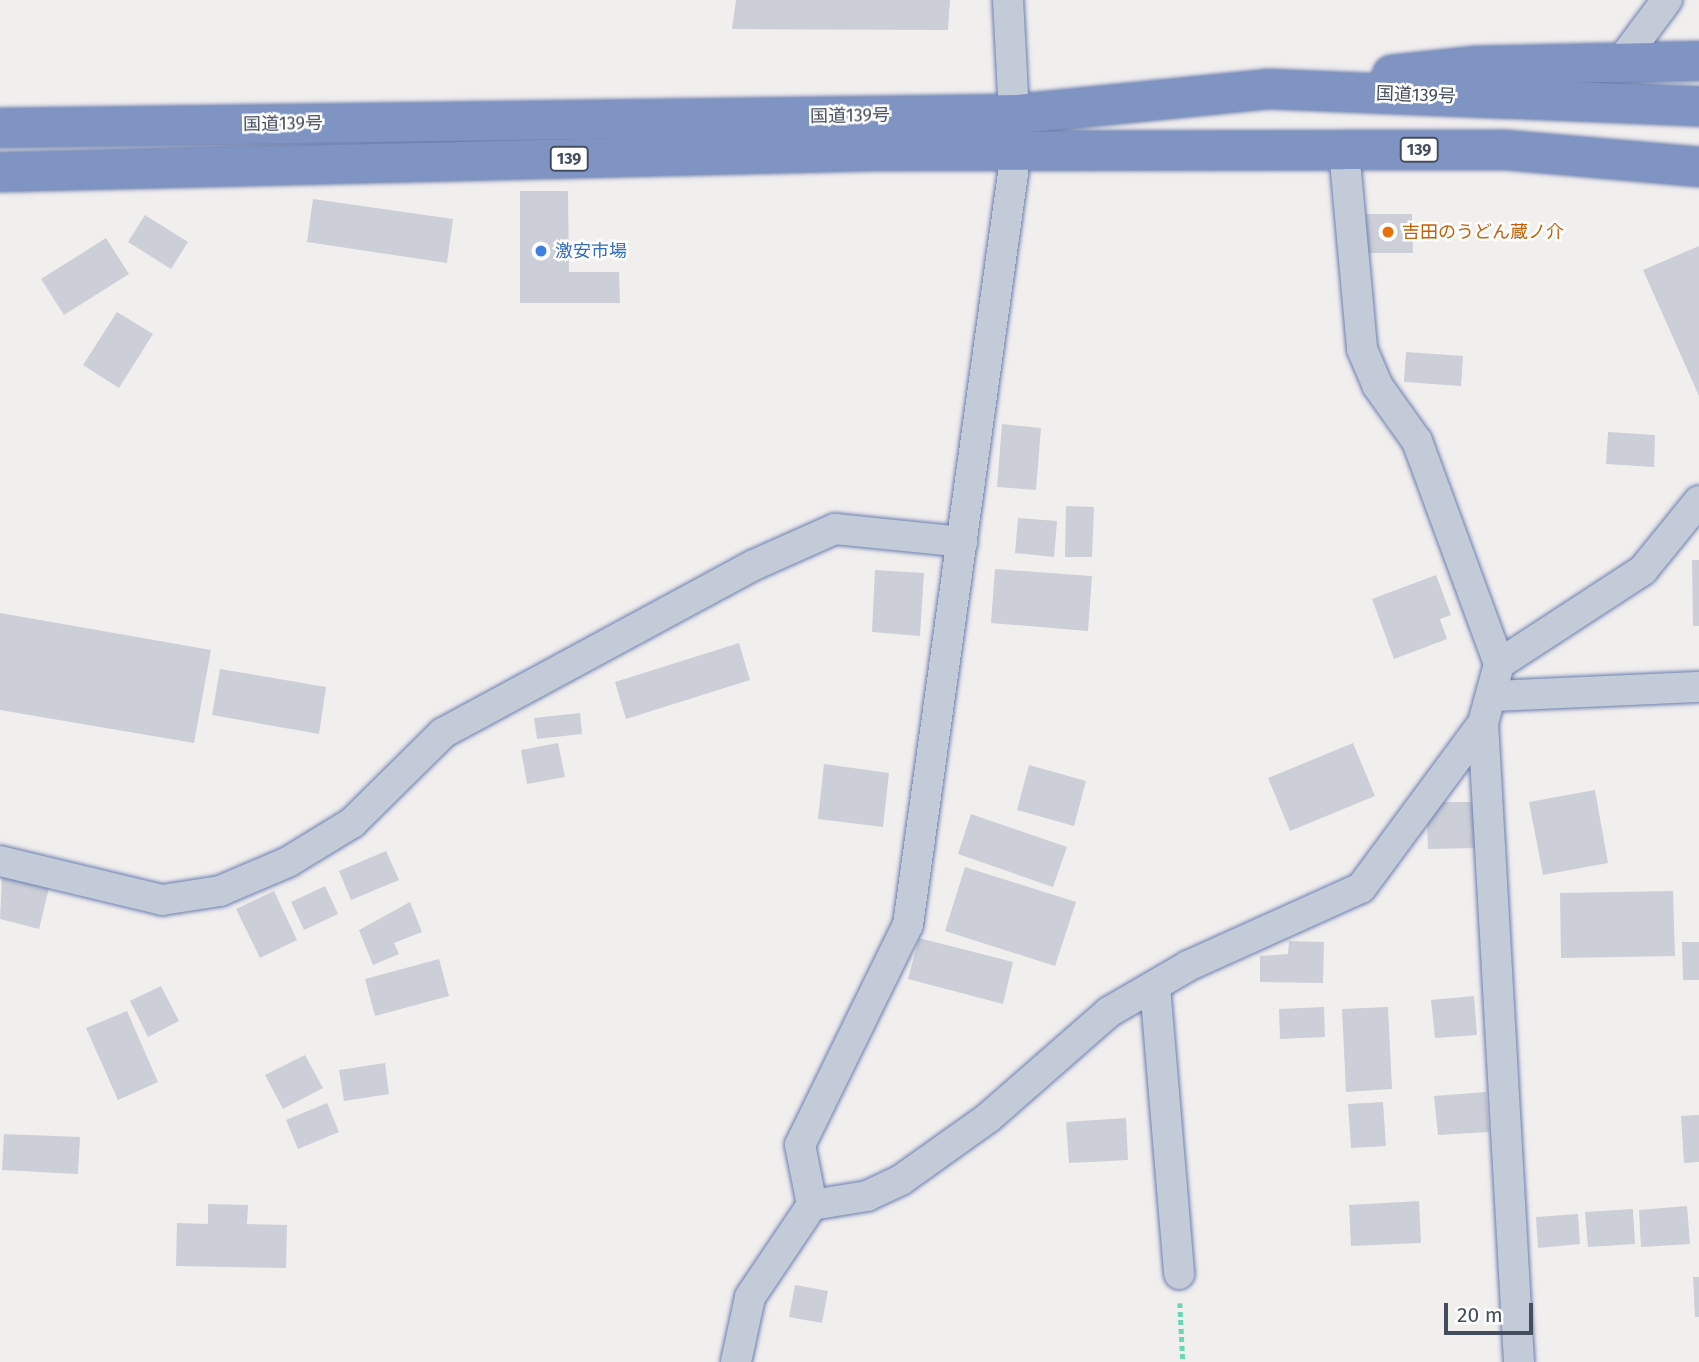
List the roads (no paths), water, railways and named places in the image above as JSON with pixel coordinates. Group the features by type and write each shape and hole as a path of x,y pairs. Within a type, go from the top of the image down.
{"highway":[{"path":"1268,89 1475,66 1699,61"},
{"name":"国道139号","path":"0,128 1018,114 1268,89 1699,106"},
{"name":"国道139号","path":"0,172 1016,152 1343,150 1506,150 1699,167"}],"street":[{"path":"736,1362 750,1297 812,1205 800,1144 908,925 1016,152 1018,114 1008,0"},
{"path":"1620,63 1667,0"},
{"path":"1343,150 1362,349 1377,385 1417,441 1499,664 1488,709 1519,1362"},
{"path":"1499,664 1643,570 1699,501"},
{"path":"0,861 162,900 220,891 288,862 352,822 453,727 754,565 835,529 962,541"},
{"path":"812,1205 867,1196 901,1180 988,1118 1109,1012 1155,986 1361,888 1488,709 1699,687"},
{"path":"1155,986 1179,1274"}],"place":[{"name":"吉田のうどん蔵ノ介","path":"1388,232"},
{"name":"激安市場","path":"541,251"}]}
